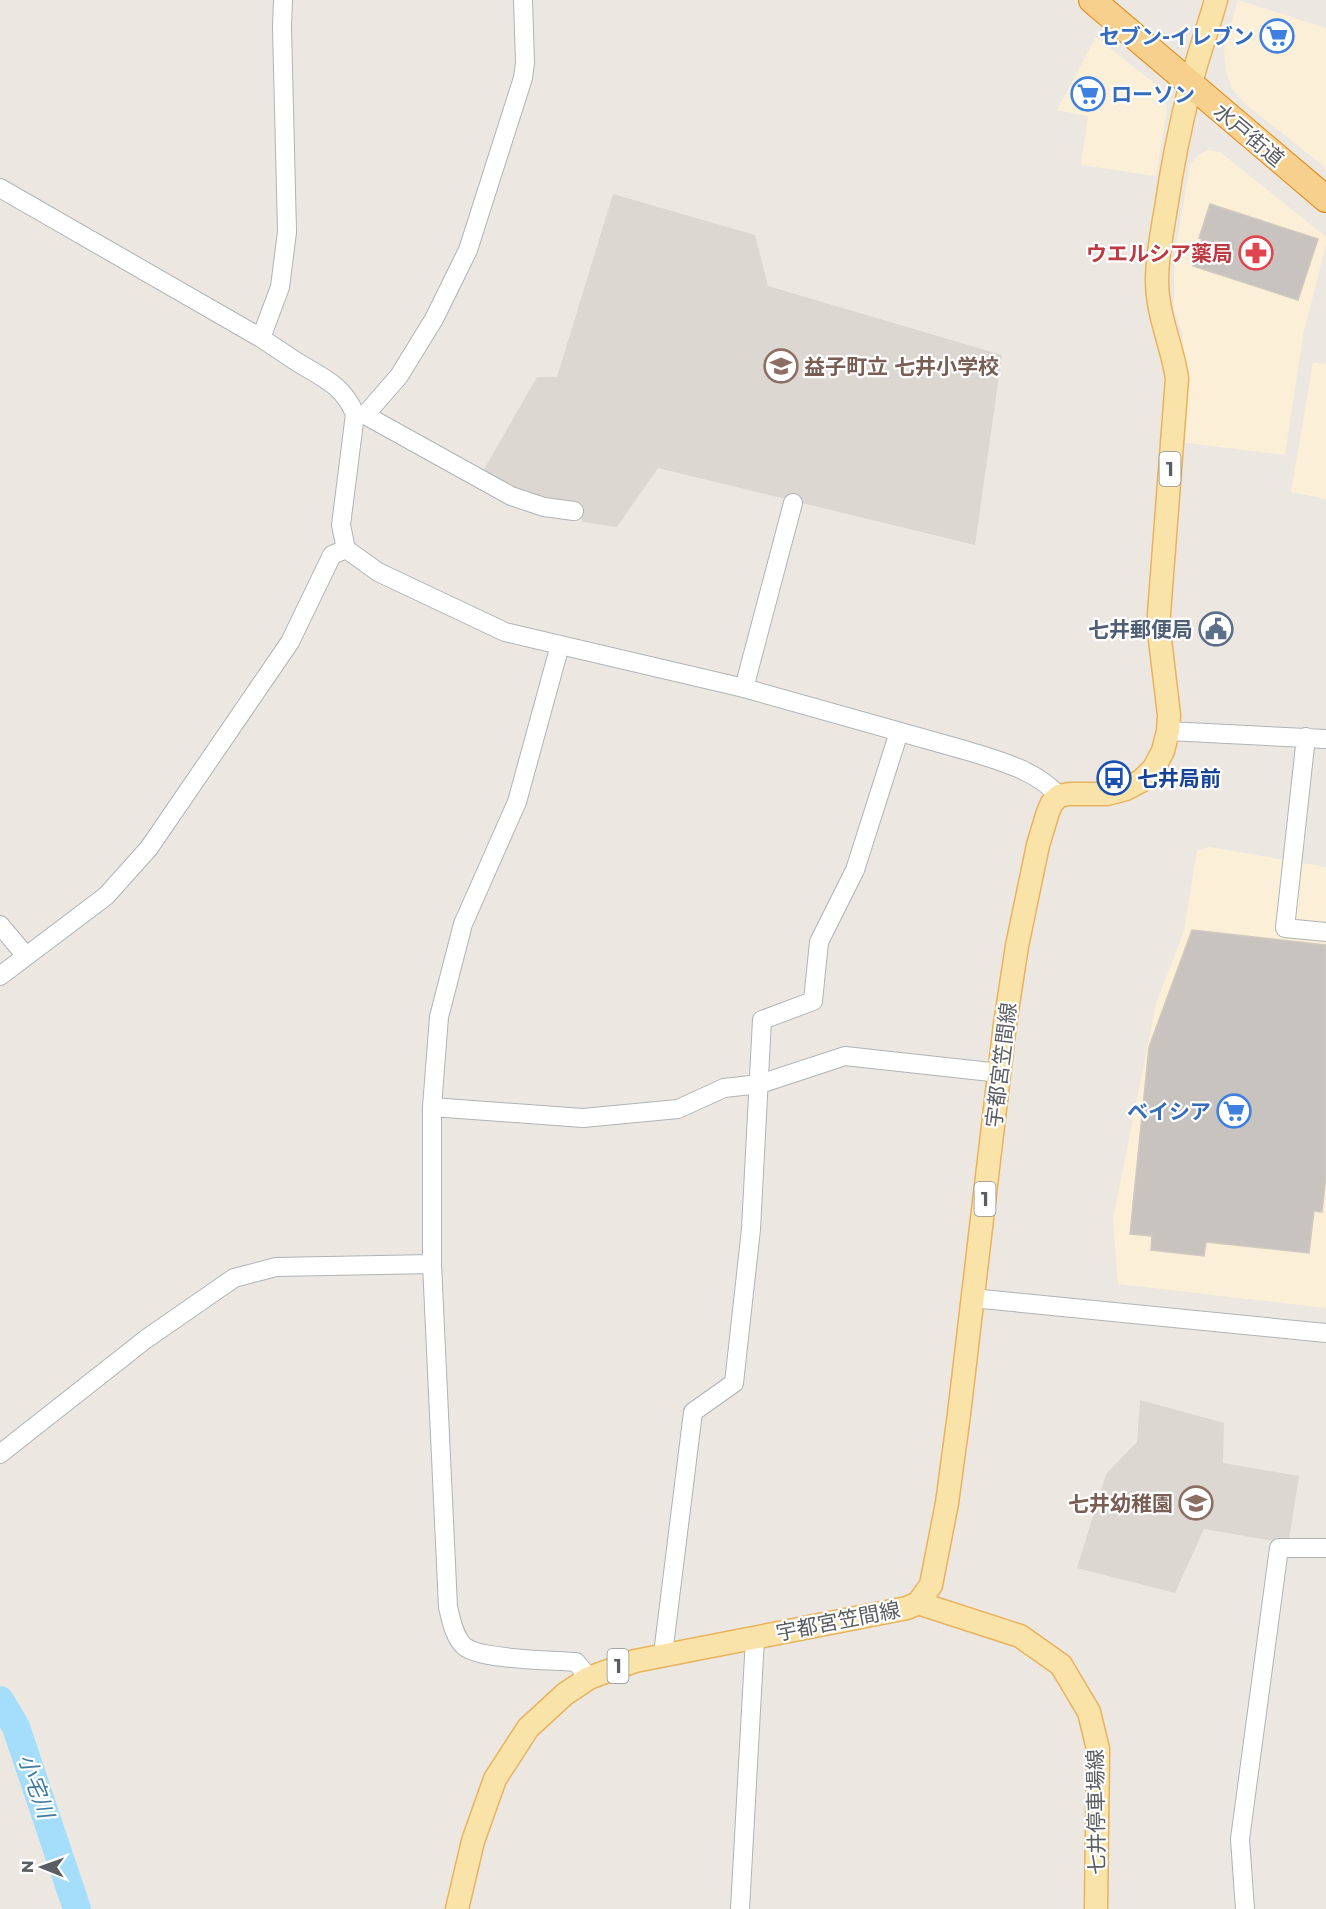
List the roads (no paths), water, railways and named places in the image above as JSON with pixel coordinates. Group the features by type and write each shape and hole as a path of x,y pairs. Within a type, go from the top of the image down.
{"highway":[{"name":"水戸街道","path":"1092,0 1326,200"}],"main road":[{"name":"1","path":"1059,796 1107,794 1126,789 1141,781 1154,768 1163,751 1168,731 1169,715 1159,614 1177,378 1159,307 1157,280 1173,164 1190,86 1216,0"},
{"name":"宇都宮笠間線","path":"457,1909 473,1841 495,1779 528,1728 559,1699 590,1678 614,1667 663,1654 891,1612 918,1603 931,1584 947,1503 1005,1024 1017,946 1033,867 1048,812 1052,803 1059,796"},
{"name":"七井停車場線","path":"918,1603 1020,1636 1061,1665 1089,1712 1098,1749 1096,1909"}],"street":[{"path":"261,338 280,287 287,232 283,0"},
{"path":"523,0 525,63 523,78 468,250 434,319 399,376 360,415 341,525 346,549 378,572 505,632 744,688 998,760 1037,778 1059,796"},
{"path":"0,188 333,382 360,415 511,496 544,507 574,511"},
{"path":"744,688 793,503"},
{"path":"0,976 106,896 149,848 290,642 332,555 346,549"},
{"path":"560,645 517,802 463,924 439,1017 432,1107 432,1264 448,1607 454,1630 464,1647 485,1655 576,1662 590,1678"},
{"path":"1168,731 1326,739"},
{"path":"663,1654 693,1412 734,1383 751,1229 762,1020 813,1001 819,942 855,870 899,732"},
{"path":"1306,737 1285,928 1326,932"},
{"path":"0,925 26,956"},
{"path":"432,1107 583,1118 678,1109 724,1088 760,1084 845,1056 1000,1073"},
{"path":"0,1454 146,1339 234,1278 276,1267 432,1264"},
{"path":"972,1298 1326,1333"},
{"path":"1245,1909 1240,1839 1279,1548 1326,1548"},
{"path":"740,1909 755,1638"}],"waterway":[{"name":"小宅川","path":"0,1700 16,1727 77,1909"}],"place":[{"name":"セブン-イレブン","path":"1277,36"},
{"name":"ローソン","path":"1088,94"},
{"name":"ウエルシア薬局","path":"1256,253"},
{"name":"益子町立 七井小学校","path":"781,366"},
{"name":"七井郵便局","path":"1216,629"},
{"name":"七井局前","path":"1114,778"},
{"name":"ベイシア","path":"1234,1111"},
{"name":"七井幼稚園","path":"1196,1503"}]}
